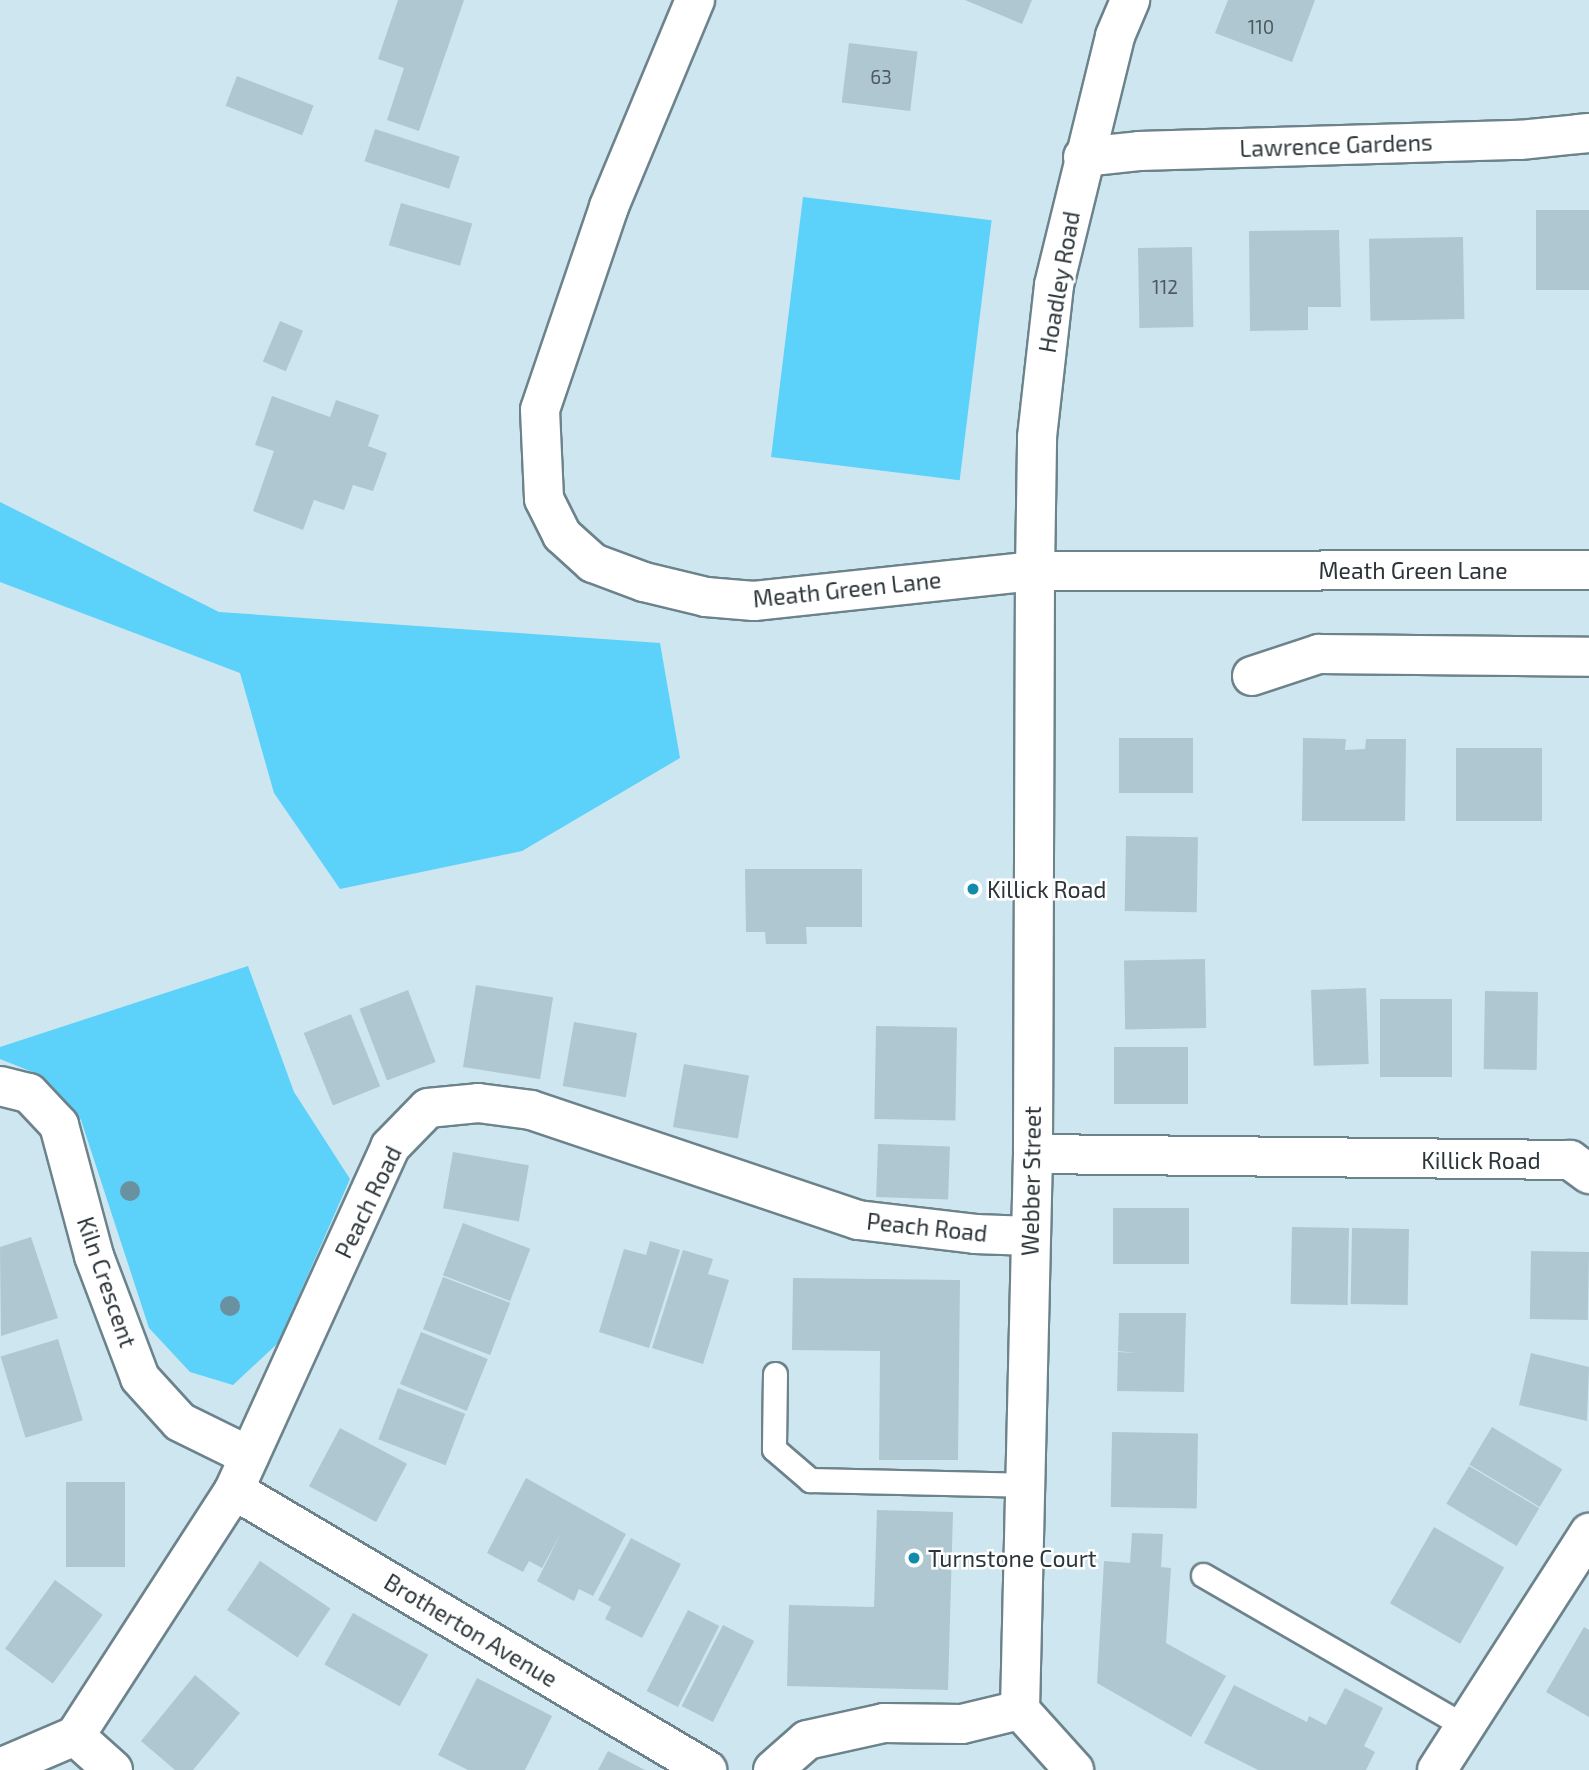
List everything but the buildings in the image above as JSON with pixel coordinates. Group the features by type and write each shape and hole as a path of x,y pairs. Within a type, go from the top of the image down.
{"street":[{"name":"Meath Green Lane","path":"695,0 609,207 540,410 544,499 562,535 593,563 644,582 706,597 754,601 1035,571 1589,570"},
{"name":"Hoadley Road","path":"1035,571 1037,437 1054,285 1083,157 1115,36 1130,0"},
{"name":"Lawrence Gardens","path":"1083,157 1139,151 1520,141 1589,133"},
{"name":"Webber Street","path":"1020,1710 1023,1485 1034,1154 1035,571"},
{"path":"1252,676 1319,654 1589,657"},
{"name":"Kiln Crescent","path":"0,1086 29,1093 59,1125 94,1256 141,1378 180,1422 249,1456"},
{"name":"Peach Road","path":"75,1736 234,1490 390,1147 428,1108 478,1103 531,1110 858,1220 975,1234 1031,1236"},
{"name":"Killick Road","path":"1034,1154 1570,1160 1589,1174"},
{"name":"Brotherton Avenue","path":"234,1490 707,1770"},
{"path":"1437,1770 1589,1533"},
{"path":"773,1770 807,1740 884,1723 962,1724 1020,1710 1074,1770"},
{"path":"0,1768 75,1736 113,1770"}],"lane":[{"path":"775,1374 774,1449 810,1480 1023,1485"},
{"path":"1203,1575 1465,1726"}],"shaded area":[{"path":"803,197 992,220 960,480 771,457"},
{"path":"0,502 219,612 660,643 680,758 522,851 340,889 274,793 240,673 0,582"},
{"path":"248,966 294,1092 350,1179 278,1343 233,1385 190,1372 149,1328 81,1120 40,1075 0,1059 0,1047"}],"place":[{"name":"Killick Road","path":"973,889"},
{"name":"Turnstone Court","path":"914,1558"}]}
